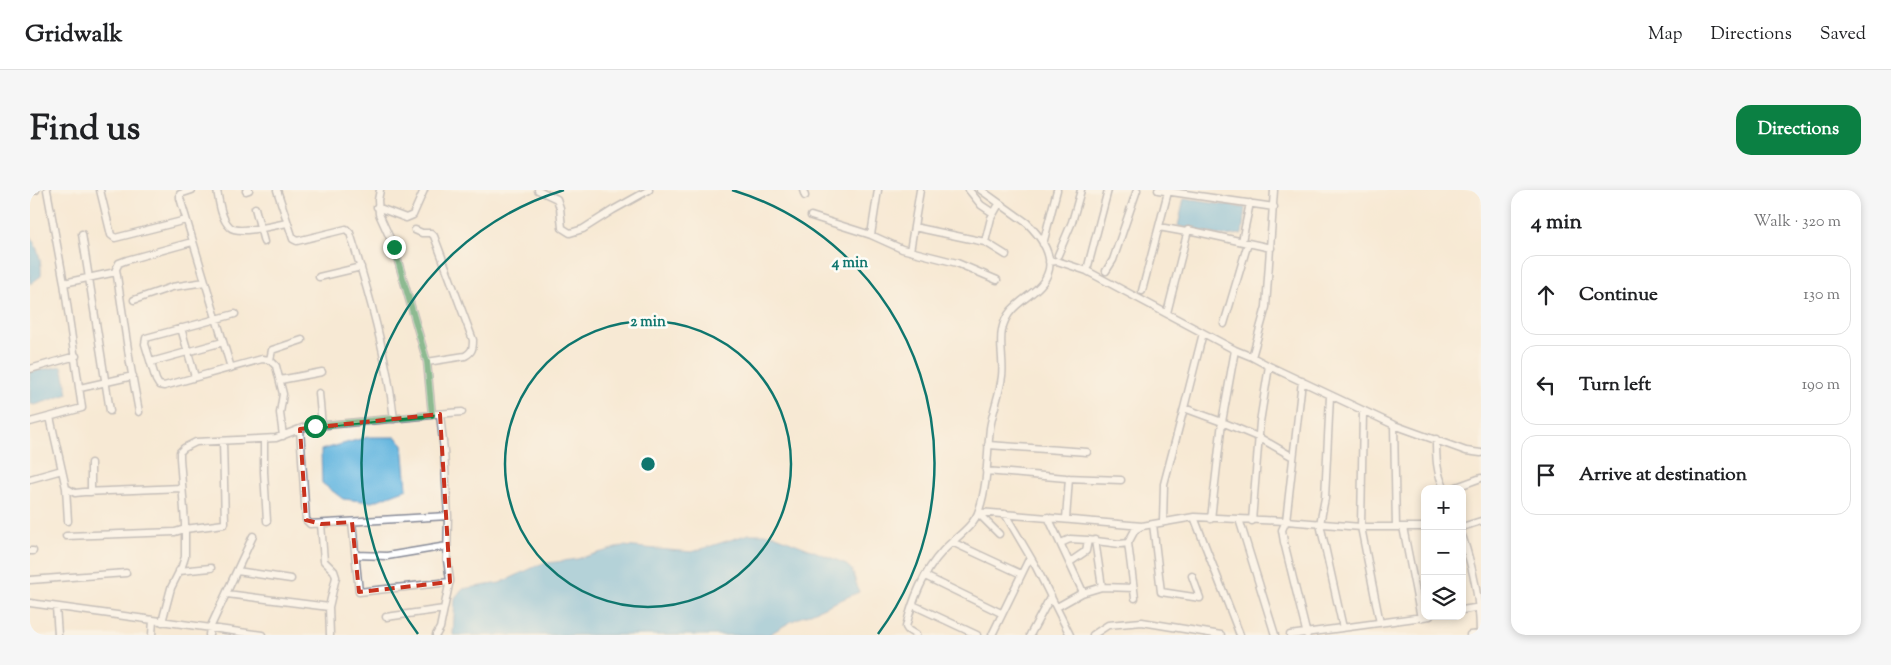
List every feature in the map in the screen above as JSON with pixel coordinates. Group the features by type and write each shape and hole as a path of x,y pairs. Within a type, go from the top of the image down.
{"street":[{"path":"30,192 36,190"},
{"path":"30,422 81,409 76,356 47,190"},
{"path":"100,190 111,235 115,238 186,220"},
{"path":"192,190 180,194 192,242 231,368"},
{"path":"217,190 221,208 229,226 235,230 287,223"},
{"path":"278,190 293,239 297,241 346,229 350,232 361,267 388,375 394,419"},
{"path":"380,190 377,208 381,221 394,247 427,362 432,415"},
{"path":"377,208 410,218 413,216 424,190"},
{"path":"538,190 557,199 562,228 570,234 583,229 612,210 649,190"},
{"path":"871,235 878,190"},
{"path":"910,251 920,190"},
{"path":"969,190 981,205 993,213"},
{"path":"916,635 906,627 925,576 937,557 971,523 978,513 986,471 992,416 1002,378 1002,332 1005,320 1017,304 1043,283 1049,268 1049,262 1040,237 1028,222 981,190"},
{"path":"1043,244 1057,190"},
{"path":"1058,255 1072,222 1081,190"},
{"path":"1088,266 1108,190"},
{"path":"1106,271 1113,260 1137,190"},
{"path":"1158,190 1202,193 1274,207"},
{"path":"1252,357 1266,307 1274,190"},
{"path":"1142,291 1168,192"},
{"path":"1224,324 1245,242 1250,203"},
{"path":"985,242 993,213 999,204"},
{"path":"255,208 264,242"},
{"path":"811,216 871,235 910,251 957,263 997,280"},
{"path":"914,227 985,242 1006,256"},
{"path":"1159,227 1186,232 1189,229 1271,248"},
{"path":"415,230 422,233 431,233 434,236 473,340 473,348 465,356 427,362"},
{"path":"1167,313 1186,232"},
{"path":"82,234 110,411"},
{"path":"139,412 116,272 119,263 126,260 192,242"},
{"path":"1049,262 1057,261 1087,272 1235,350 1394,425 1466,451 1481,453"},
{"path":"319,278 361,267"},
{"path":"64,283 116,272"},
{"path":"134,300 172,287 205,282"},
{"path":"234,314 146,338 145,344 156,380 159,385 164,386 262,359 270,360 274,364 283,394 280,413 283,436"},
{"path":"180,328 195,377"},
{"path":"1163,522 1164,484 1202,333"},
{"path":"270,360 272,350 302,340"},
{"path":"151,362 223,342"},
{"path":"1211,519 1222,422 1235,350"},
{"path":"30,369 76,356"},
{"path":"1252,521 1260,422 1269,366"},
{"path":"280,380 322,372"},
{"path":"80,388 132,376"},
{"path":"1302,381 1286,521 1282,530 1306,634"},
{"path":"318,393 322,426"},
{"path":"1330,396 1325,498 1320,524 1343,628"},
{"path":"1184,408 1260,438 1293,456"},
{"path":"1363,411 1361,527 1380,623"},
{"path":"162,622 171,588 185,557 180,458 180,452 184,448 196,442 276,438 300,429 462,412"},
{"path":"436,635 440,628 450,582 447,546 448,516 440,414"},
{"path":"50,417 66,488 68,521"},
{"path":"1290,635 1421,618 1400,527 1394,425"},
{"path":"300,429 306,520 310,524 448,516"},
{"path":"264,439 266,521"},
{"path":"1436,439 1437,464 1443,485"},
{"path":"66,536 175,532 185,529 220,526 226,523 224,440"},
{"path":"988,445 1087,452"},
{"path":"91,463 91,492"},
{"path":"30,479 62,470"},
{"path":"986,471 1121,480"},
{"path":"1066,519 1069,478"},
{"path":"1461,485 1481,478"},
{"path":"66,488 75,493 182,488"},
{"path":"978,513 1142,526 1194,517 1286,521 1361,527 1421,527"},
{"path":"978,513 999,534"},
{"path":"1005,514 1057,607 1070,635"},
{"path":"1194,517 1240,635"},
{"path":"1048,518 1070,562 1082,593"},
{"path":"1239,519 1275,635"},
{"path":"1466,526 1481,521"},
{"path":"352,522 359,592 450,582"},
{"path":"320,524 324,562 334,571 336,577 329,607 330,635"},
{"path":"1153,524 1160,592 1200,598 1192,576"},
{"path":"1135,598 1128,543 1135,530 1142,526"},
{"path":"208,635 253,536"},
{"path":"1060,543 1070,539 1120,544 1128,543"},
{"path":"1070,562 1086,551 1091,540"},
{"path":"1091,540 1102,587"},
{"path":"952,542 1020,574"},
{"path":"1466,544 1478,571 1480,607 1480,632 1470,635"},
{"path":"356,555 387,556 447,546"},
{"path":"992,635 1020,574 1030,557"},
{"path":"180,571 212,568"},
{"path":"237,571 290,579"},
{"path":"30,580 126,573"},
{"path":"925,576 1001,613"},
{"path":"1057,607 1082,593 1102,587 1134,588"},
{"path":"227,594 329,607"},
{"path":"1030,635 1051,596"},
{"path":"30,603 262,635"},
{"path":"913,606 978,635"},
{"path":"56,607 58,635"},
{"path":"1466,609 1480,607"},
{"path":"386,617 444,609"},
{"path":"152,635 153,620"},
{"path":"1093,635 1108,626 1142,622 1221,635"}],"highlighted area":[{"path":"440,414 450,582 359,592 352,522 321,524 306,520 300,429"}],"water":[{"path":"1184,199 1245,208 1242,234 1223,236 1178,226"},
{"path":"30,236 39,255 41,276 30,284"},
{"path":"62,366 68,394 35,405 30,404 30,372"},
{"path":"368,437 396,437 403,444 407,489 372,502 343,499 322,483 321,450"},
{"path":"749,534 771,534 844,563 852,570 859,592 792,621 768,635 453,635 455,598 462,589 500,583 541,564 577,559 623,546 692,552"}],"route":[{"path":"315,426 432,415 427,362 394,247"}]}
